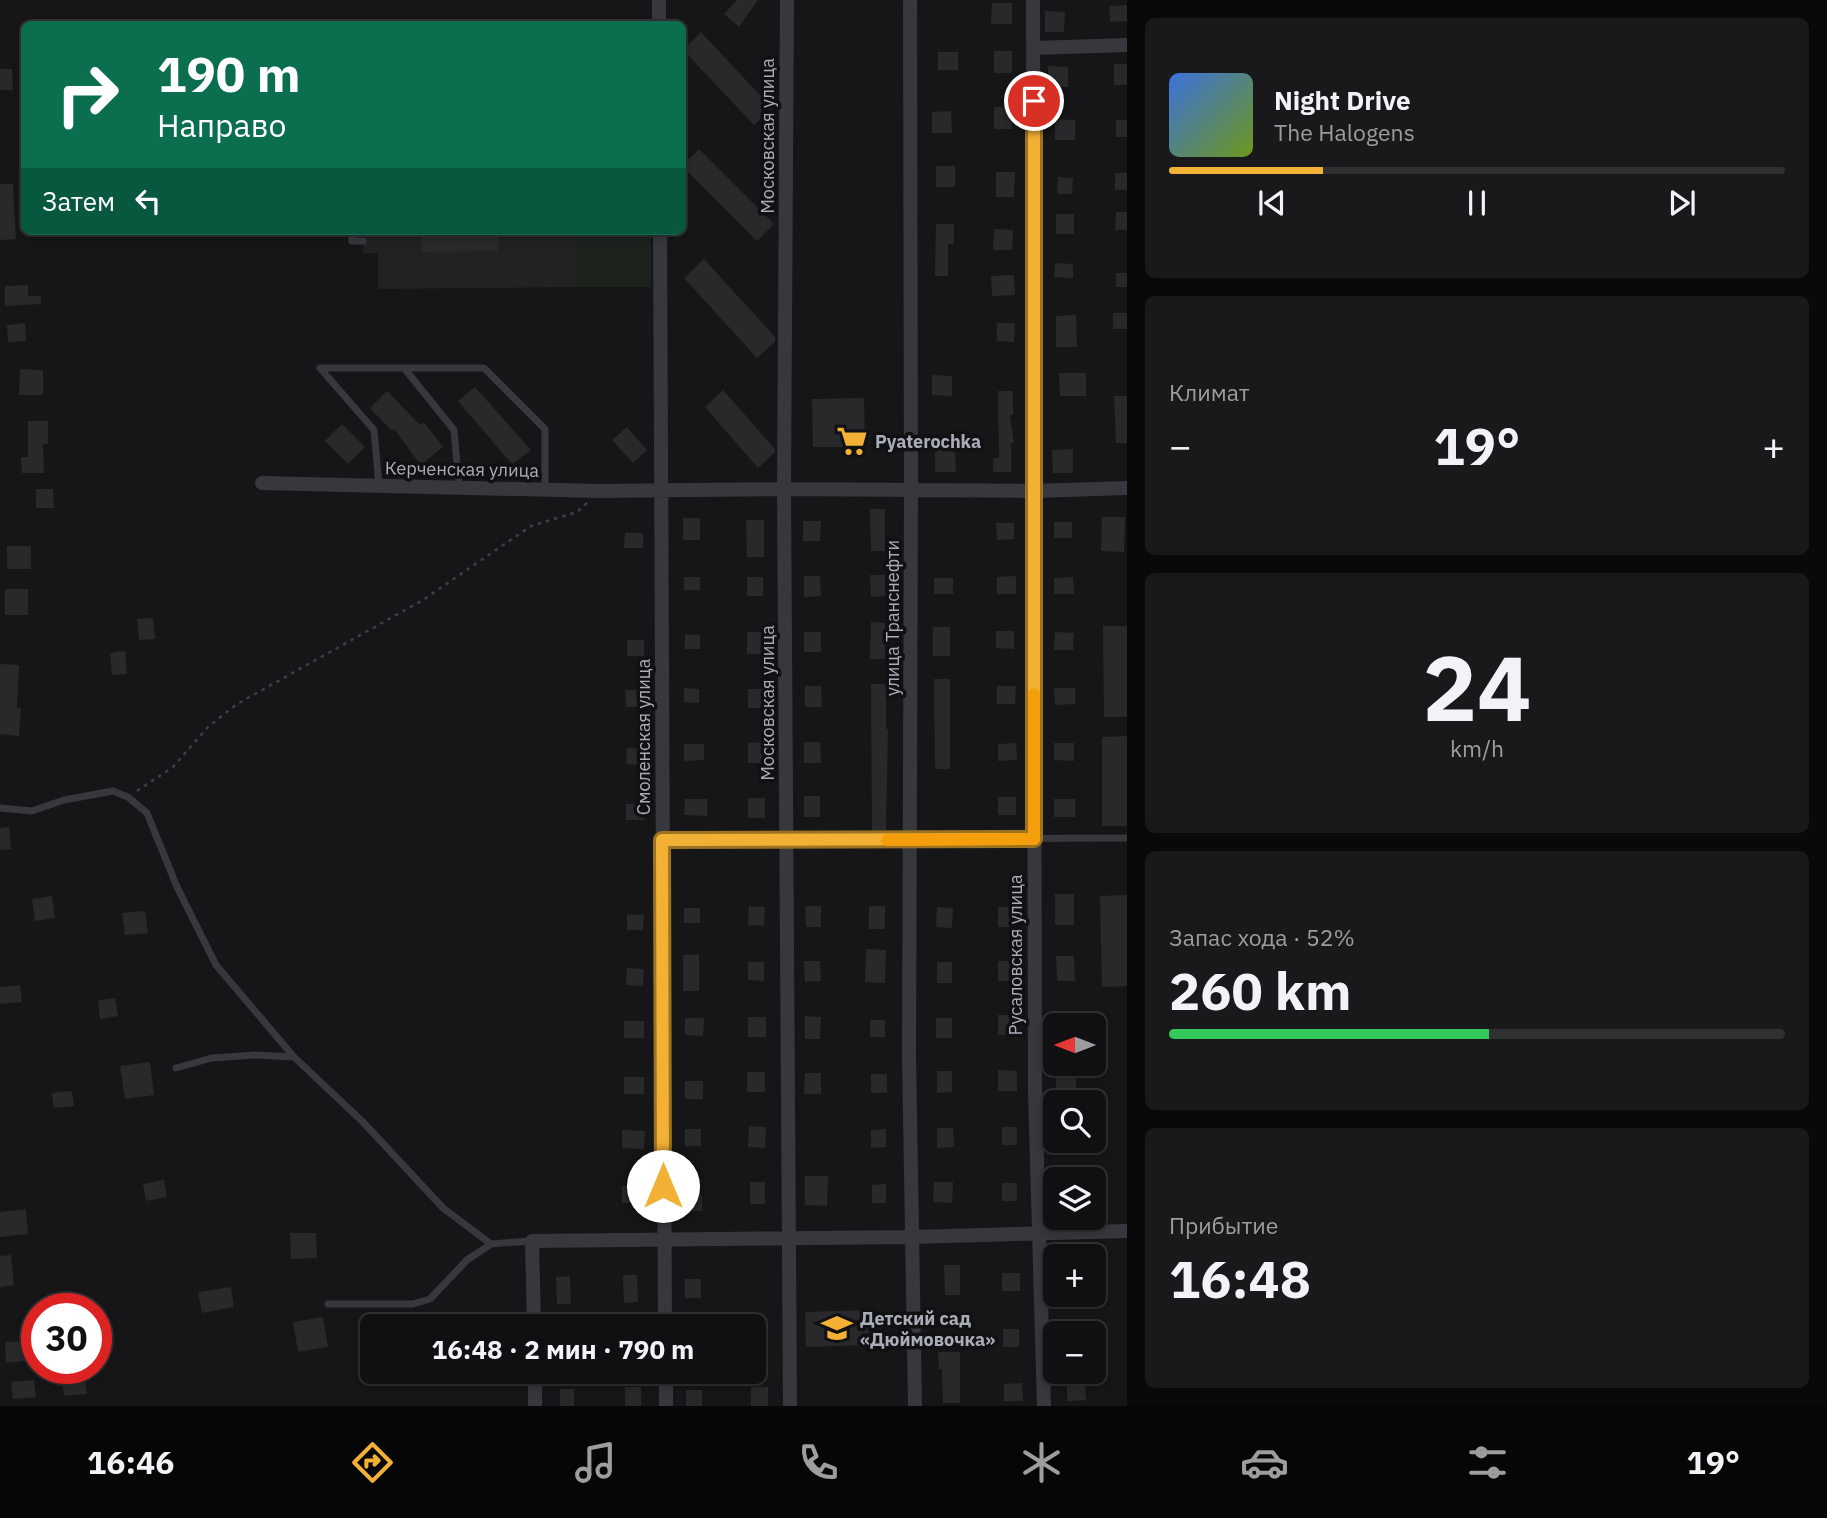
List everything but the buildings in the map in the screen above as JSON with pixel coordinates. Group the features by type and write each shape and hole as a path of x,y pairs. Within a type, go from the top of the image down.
{"street":[{"path":"659,0 659,21"},
{"name":"Московская улица","path":"787,0 784,489 790,1406"},
{"name":"улица Транснефти","path":"910,0 909,1056 915,1406"},
{"name":"Русаловская улица","path":"1033,0 1035,1092 1044,1406"},
{"path":"1034,48 1127,46"},
{"name":"Смоленская улица","path":"660,235 665,1314"},
{"name":"Керченская улица","path":"262,483 599,491 1035,491 1127,488"},
{"path":"534,1314 532,1241 912,1237 1039,1231 1127,1231"},
{"path":"535,1384 536,1406"},
{"path":"666,1384 666,1406"}],"lane":[{"path":"352,235 352,242 363,242"},
{"path":"379,486 374,430 320,368 484,368 545,429 545,490"},
{"path":"404,368 454,430 459,488"},
{"path":"0,808 32,811 64,800 113,791 128,797 148,813 177,887 216,965 294,1057 363,1122 443,1208 491,1244"},
{"path":"662,840 1127,838"},
{"path":"176,1068 212,1058 255,1055 294,1057"},
{"path":"328,1304 413,1304 430,1299 467,1260 491,1244 532,1241"}],"path":[{"path":"128,797 173,767 208,727 237,704 423,600 531,526 578,512 599,491"}],"shaded area":[{"path":"363,235 576,235 576,287 378,289 378,253 363,253"},
{"path":"576,235 651,235 651,287 576,287"}],"slow traffic":[{"path":"887,840 1034,839 1034,694"}],"place":[{"name":"Pyaterochka","path":"852,441"},
{"name":"Детский сад «Дюймовочка»","path":"837,1328"}],"route":[{"path":"663,1186 662,840 1034,839 1034,101"}]}
